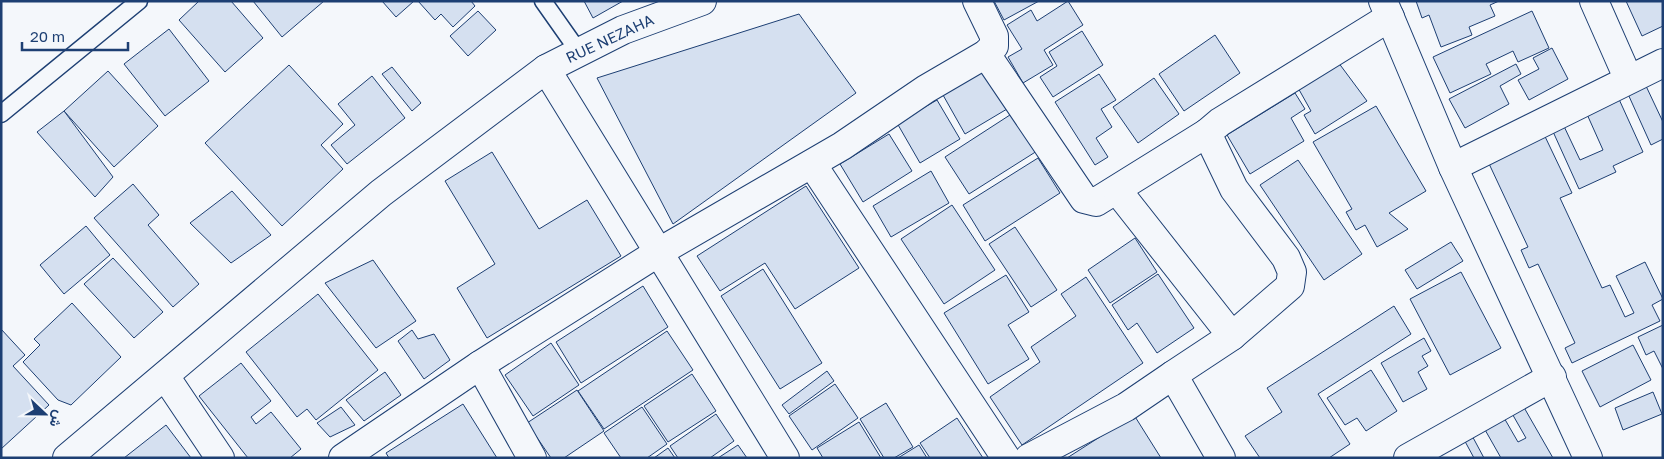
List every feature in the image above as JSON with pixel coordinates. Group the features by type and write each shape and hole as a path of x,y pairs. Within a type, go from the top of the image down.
{"street":[{"name":"RUE NEZAHA","path":"67,458 381,193 546,69 623,30 702,1"},
{"path":"343,458 480,365 659,252 812,164 926,89 986,54 994,46 994,36 977,1"},
{"path":"1594,1 1628,78"},
{"path":"986,54 1084,198 1096,202 1207,133 1220,122 1386,9 1453,167 1588,458"},
{"path":"1453,167 1628,78 1663,63"},
{"path":"546,69 785,458"},
{"path":"1029,458 1126,407 1232,336 1290,286 1292,272 1286,258 1234,189 1207,133"},
{"path":"812,164 1006,458"},
{"path":"1117,190 1232,336"},
{"path":"480,365 532,458"},
{"path":"1173,375 1221,458"},
{"path":"165,376 220,458"},
{"path":"1408,458 1552,377"}],"lane":[{"path":"1,114 139,1"},
{"path":"544,1 579,52"}],"building":[{"path":"199,1 231,1 263,38 225,72 179,20"},
{"path":"253,1 324,1 282,37"},
{"path":"382,1 414,1 396,17"},
{"path":"418,1 471,1 475,6 453,27 441,14 435,20"},
{"path":"584,1 623,1 593,18"},
{"path":"994,1 1039,1 1004,20"},
{"path":"1068,1 1083,25 1044,50 1053,65 1023,83 1008,57 1022,49 1007,25 1031,10 1037,21"},
{"path":"1416,1 1499,1 1490,5 1495,16 1469,27 1472,35 1441,47 1429,15 1422,18"},
{"path":"1626,1 1663,1 1663,26 1642,36"},
{"path":"478,11 496,30 468,56 450,36"},
{"path":"1532,11 1549,48 1518,62 1513,51 1486,64 1491,74 1450,93 1433,57"},
{"path":"799,14 856,93 673,224 597,78"},
{"path":"169,29 209,81 165,116 124,64"},
{"path":"1082,31 1103,65 1053,97 1040,77 1057,66 1049,52"},
{"path":"1215,35 1240,73 1184,111 1159,74"},
{"path":"1552,48 1568,79 1529,100 1518,80 1539,69 1533,58"},
{"path":"1338,62 1367,101 1315,134 1304,115 1311,111 1297,86"},
{"path":"1516,64 1521,74 1500,86 1509,104 1465,128 1449,99"},
{"path":"289,65 343,124 321,145 343,169 282,226 205,143"},
{"path":"392,67 421,103 412,111 382,74"},
{"path":"108,71 158,126 114,167 64,111"},
{"path":"984,71 1007,109 965,134 943,95"},
{"path":"1099,74 1116,100 1101,109 1112,127 1096,138 1108,157 1095,165 1055,102"},
{"path":"372,76 405,118 347,164 331,145 355,125 338,104"},
{"path":"1154,78 1179,114 1138,143 1113,107"},
{"path":"1646,86 1663,122 1663,139 1651,145 1628,94"},
{"path":"1295,93 1305,109 1291,118 1304,141 1250,174 1227,135"},
{"path":"1618,97 1643,152 1613,166 1616,172 1579,189 1550,125 1561,120 1580,160 1603,150 1586,112"},
{"path":"937,100 960,139 920,163 897,123"},
{"path":"1376,106 1426,191 1389,213 1408,229 1377,247 1365,225 1356,230 1346,212 1352,209 1313,142"},
{"path":"64,111 113,177 95,197 37,132"},
{"path":"1013,113 1037,151 969,194 945,157"},
{"path":"1540,126 1572,193 1560,198 1602,288 1610,285 1625,317 1634,313 1616,276 1645,262 1663,299 1652,305 1660,321 1572,363 1565,348 1575,343 1538,264 1529,268 1521,250 1528,247 1484,153"},
{"path":"889,134 912,171 863,202 840,164"},
{"path":"492,152 539,229 587,200 621,256 487,338 457,288 495,264 445,181"},
{"path":"1038,158 1060,193 985,241 963,205"},
{"path":"1298,160 1362,254 1324,280 1260,185"},
{"path":"931,171 949,203 891,237 873,206"},
{"path":"133,184 159,215 148,225 199,284 173,307 94,218"},
{"path":"806,186 859,268 795,309 765,263 720,291 697,256"},
{"path":"232,191 271,235 231,263 190,223"},
{"path":"952,205 995,270 944,304 901,239"},
{"path":"86,226 110,255 64,294 40,265"},
{"path":"1015,227 1057,290 1031,307 989,244"},
{"path":"1135,238 1157,272 1110,303 1088,270"},
{"path":"1451,242 1463,261 1417,289 1405,270"},
{"path":"113,258 163,312 134,338 84,284"},
{"path":"373,260 416,321 376,348 325,283"},
{"path":"763,269 822,363 780,389 721,296"},
{"path":"1461,272 1501,348 1450,375 1410,299"},
{"path":"1158,274 1194,328 1157,353 1137,323 1128,330 1112,305"},
{"path":"1006,275 1029,312 1008,325 1029,359 988,384 944,313"},
{"path":"1086,277 1143,363 1022,445 990,397 1040,362 1031,347 1076,316 1061,294"},
{"path":"643,286 668,327 581,383 556,342"},
{"path":"318,294 378,370 316,420 307,409 297,417 246,352"},
{"path":"72,303 121,357 71,405 58,400 23,362 40,345 34,339"},
{"path":"1394,306 1411,334 1318,394 1350,444 1329,458 1260,458 1245,436 1282,412 1267,388"},
{"path":"1663,325 1663,369 1654,351 1646,355 1638,337"},
{"path":"1,329 25,355 13,366 49,405 1,449"},
{"path":"412,330 418,339 434,334 450,360 424,379 398,341"},
{"path":"667,331 693,370 604,429 578,391"},
{"path":"1424,338 1431,351 1422,356 1428,366 1418,372 1427,389 1403,402 1381,363"},
{"path":"551,343 579,385 533,416 505,375"},
{"path":"1633,345 1651,380 1600,407 1582,371"},
{"path":"241,363 271,401 251,417 256,424 271,412 301,449 290,458 248,458 199,396"},
{"path":"1371,370 1397,411 1366,431 1357,418 1345,425 1327,398"},
{"path":"827,371 834,381 789,414 782,405"},
{"path":"385,372 401,395 364,421 346,400"},
{"path":"692,374 716,411 668,442 644,406"},
{"path":"835,384 858,418 812,450 789,416"},
{"path":"577,390 604,431 564,458 551,458 527,423"},
{"path":"1653,392 1662,414 1623,430 1615,408"},
{"path":"886,403 913,447 894,458 884,458 860,419"},
{"path":"463,404 497,458 389,458 386,453"},
{"path":"1522,404 1553,458 1501,458 1484,428 1503,416 1518,442 1526,438 1510,410"},
{"path":"341,407 355,425 330,437 317,423"},
{"path":"642,407 667,444 647,458 621,458 604,433"},
{"path":"716,414 734,441 710,458 678,458 670,446"},
{"path":"1134,415 1161,458 1067,458"},
{"path":"957,418 983,458 930,458 920,443"},
{"path":"859,422 881,458 823,458 817,448"},
{"path":"166,425 191,458 124,458"},
{"path":"1469,430 1484,458 1474,458 1461,434"},
{"path":"738,445 747,458 718,458"},
{"path":"919,445 927,458 898,458"},
{"path":"668,448 675,458 654,458"}]}
